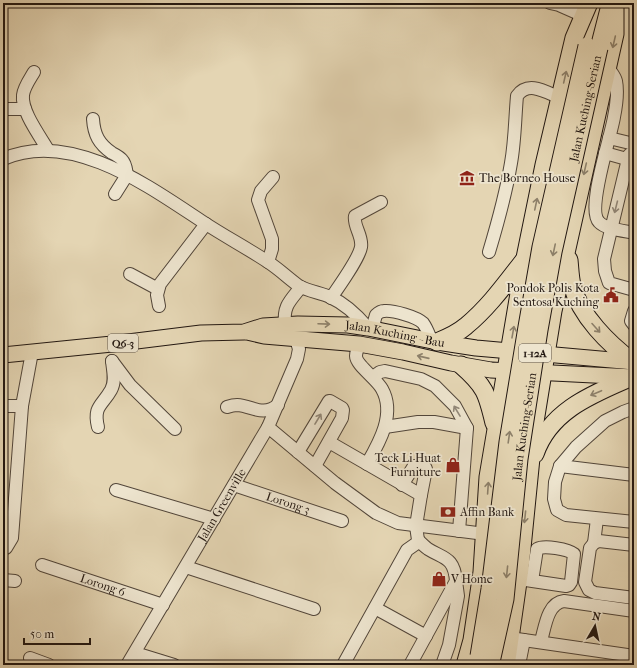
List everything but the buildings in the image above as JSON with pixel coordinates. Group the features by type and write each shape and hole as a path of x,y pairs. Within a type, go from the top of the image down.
{"highway":[{"name":"Jalan Kuching-Serian","path":"488,663 505,598 519,458 553,252 593,47 611,3"},
{"path":"488,663 517,639 525,580 530,471 534,428 552,311 616,34 615,3"},
{"name":"Jalan Kuching-Serian","path":"589,7 593,47"},
{"path":"465,665 472,640 482,572 488,477 525,258 544,165 574,38 589,7"},
{"path":"530,471 543,436 568,410 581,400 633,370 621,353 594,326 578,300 572,286 570,275 569,240"},
{"path":"432,342 452,335 466,326 492,301 525,258"},
{"path":"461,365 475,378 488,396 496,433"}],"main road":[{"name":"Jalan Kuching - Bau","path":"244,332 263,326 285,324 348,325 432,342 509,352 546,354 633,370"},
{"name":"Jalan Kuching - Bau","path":"3,354 112,344 200,333 244,332 264,336 359,344 461,365 506,371 543,372 633,370"}],"street":[{"path":"550,3 589,7"},
{"path":"608,67 616,80 614,118 597,189 595,216 599,222 611,228 634,233"},
{"path":"34,72 26,85 23,96 24,109 48,150"},
{"path":"488,252 502,209 508,184 517,96 521,90 535,88 560,98"},
{"path":"3,109 24,109"},
{"path":"93,119 93,128 98,140 105,148 122,159 128,175"},
{"path":"609,138 634,144"},
{"path":"3,159 28,151 48,150 88,158 128,175 268,262 301,287 331,298 351,311 372,329 376,315 383,311 391,311 415,318 422,323 427,329 432,342"},
{"path":"605,153 632,157 611,228 604,259 605,271 609,283 634,290"},
{"path":"115,194 128,175"},
{"path":"268,262 272,249 272,239 258,200 261,191 273,177"},
{"path":"331,298 358,255 361,246 361,237 354,220 355,216 381,202"},
{"path":"159,306 157,295 158,289 164,278 206,224"},
{"path":"130,274 158,289"},
{"path":"285,324 285,308 301,287"},
{"path":"634,311 631,321 634,325"},
{"name":"Jalan Greenville","path":"127,665 268,427 297,359 299,350 296,339"},
{"path":"98,427 95,416 99,406 112,389 114,379 112,344"},
{"path":"359,344 356,354 357,362 374,377 383,390 387,408 385,428 379,443 367,464"},
{"path":"3,548 6,548 12,538 22,406 32,352"},
{"path":"112,361 130,385 175,429"},
{"path":"374,377 378,373 385,371 421,379 435,386 455,406 467,428 459,531"},
{"path":"298,452 328,402 330,401 343,410 342,418 315,466"},
{"path":"227,407 236,405 258,410 271,410 278,405"},
{"path":"3,406 22,406"},
{"path":"634,408 605,421 576,447 560,466 554,490 554,499 557,510 566,515 634,522"},
{"path":"385,428 418,422 434,422 467,428"},
{"path":"268,427 335,483 376,513 398,523 485,534"},
{"path":"329,442 421,495"},
{"path":"402,485 414,466 426,467 416,526 418,540 428,549 446,559 454,571 458,596 449,645 442,665"},
{"path":"560,466 634,475"},
{"name":"Lorong 3","path":"234,485 342,521"},
{"path":"116,490 214,519"},
{"path":"597,519 594,543 590,548 585,582 589,590 595,593 634,598"},
{"path":"343,665 407,550 418,540"},
{"path":"594,543 599,541 634,545"},
{"name":"Lorong 6","path":"42,565 163,605"},
{"path":"186,567 314,609"},
{"path":"410,665 456,581"},
{"path":"541,641 551,608 559,601 564,600 634,611"},
{"path":"375,608 426,636"},
{"path":"519,665 517,639 541,641 634,656"},
{"path":"135,653 174,665"},
{"path":"30,658 49,665"}],"place":[{"name":"The Borneo House","path":"467,178"},
{"name":"Pondok Polis Kota Sentosa Kuching","path":"611,295"},
{"name":"Teck Li Huat Furniture","path":"453,465"},
{"name":"Affin Bank","path":"448,512"},
{"name":"V Home","path":"439,579"}]}
